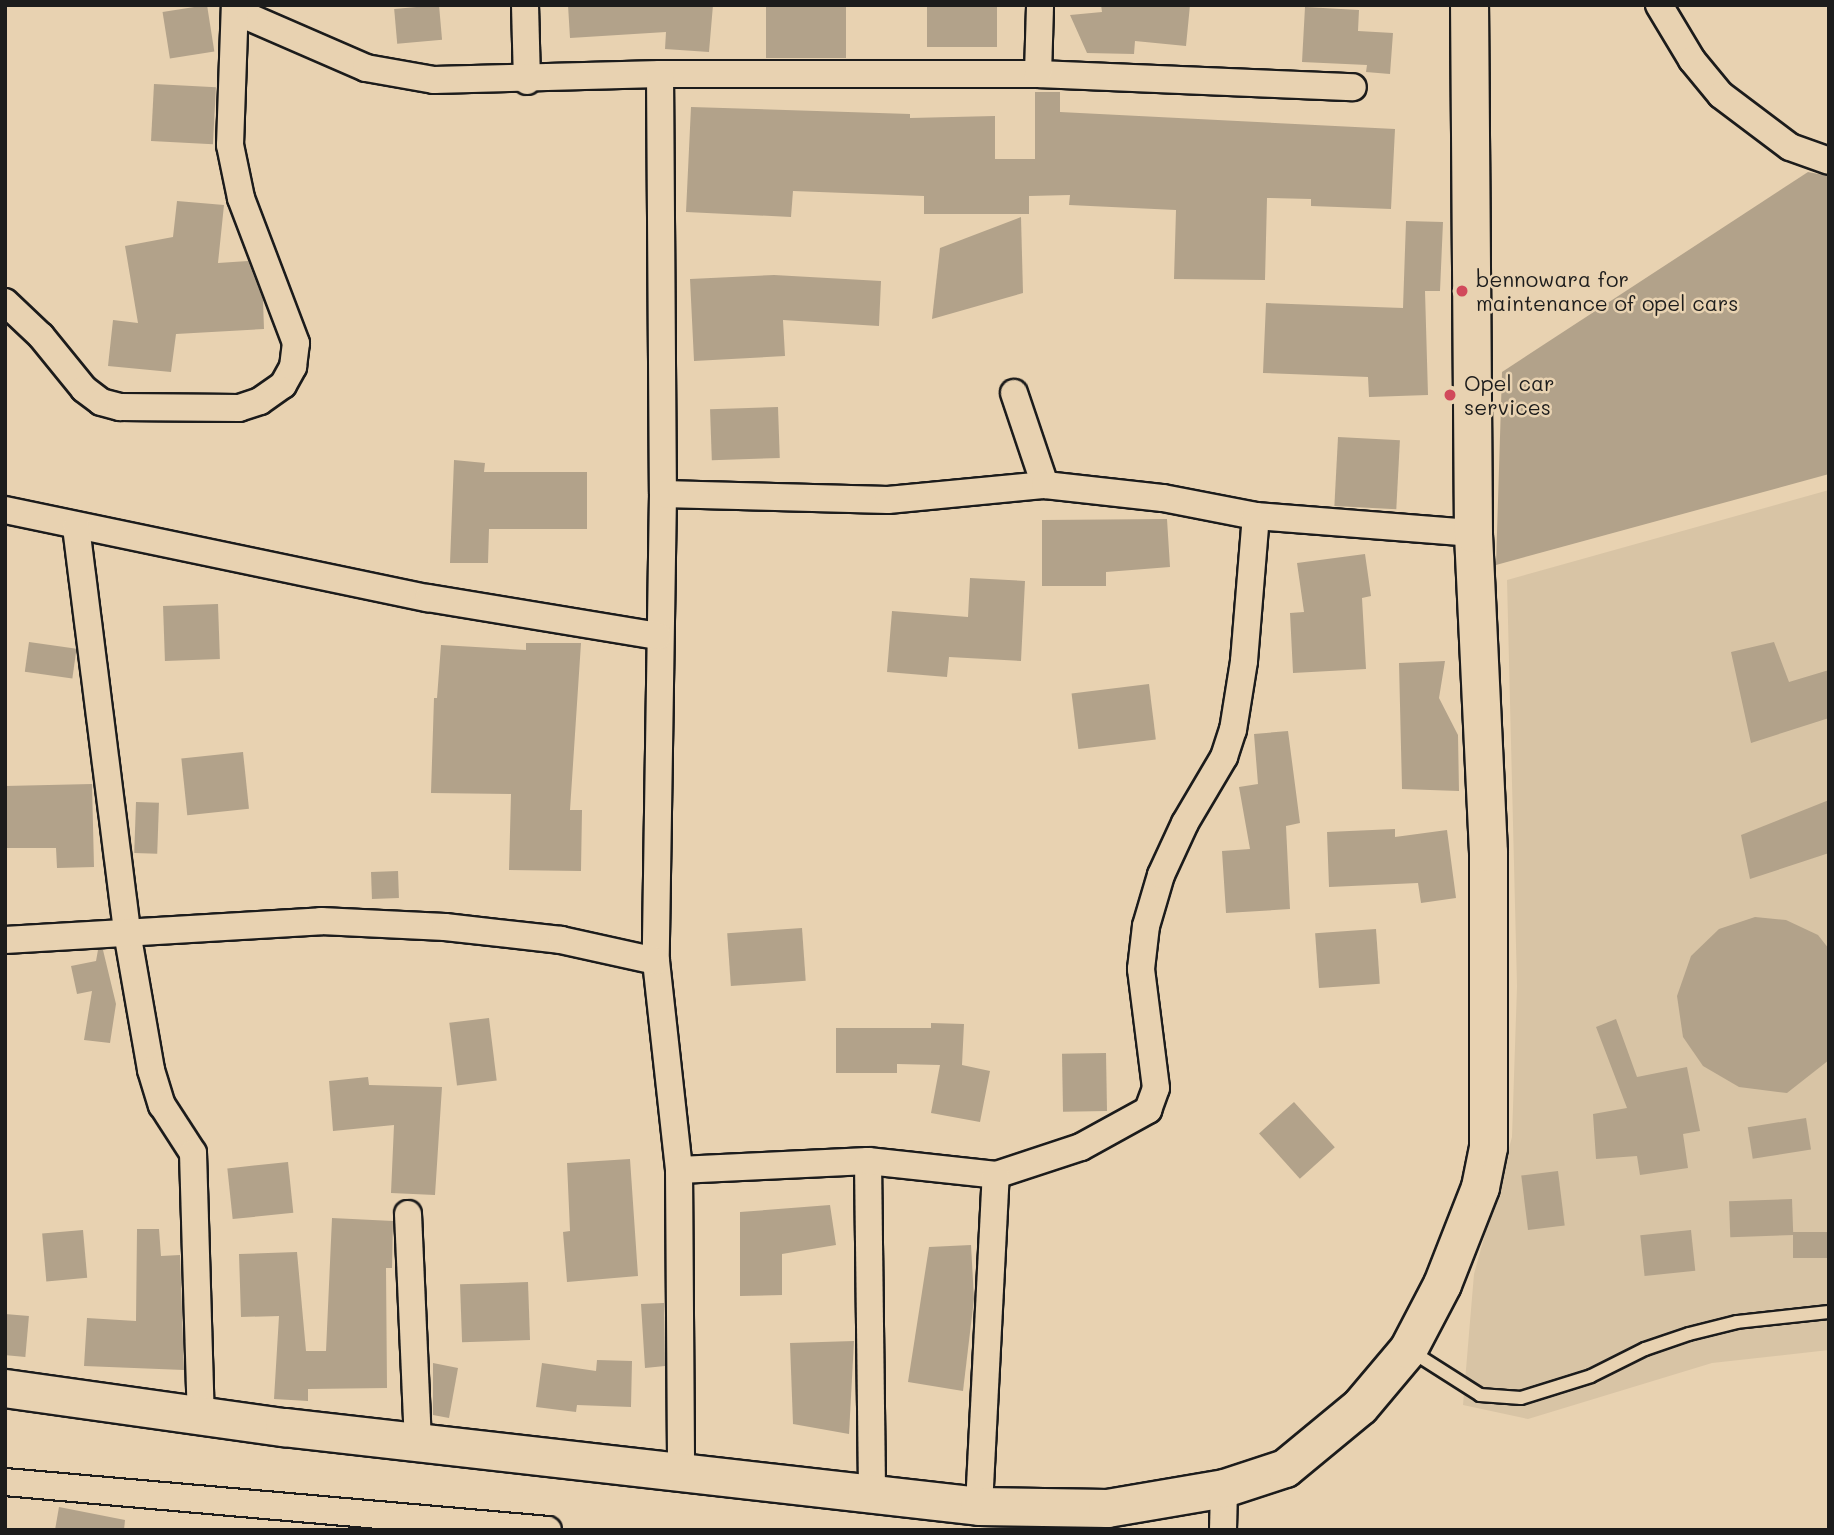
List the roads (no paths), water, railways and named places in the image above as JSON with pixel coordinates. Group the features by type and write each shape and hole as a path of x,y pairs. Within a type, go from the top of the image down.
{"street":[{"path":"525,5 527,81"},
{"path":"1038,74 1040,5"},
{"path":"5,1388 418,1442 979,1506 1107,1508 1224,1488 1285,1468 1360,1406 1408,1349 1467,1224 1488,1147 1488,852 1473,533 1469,5"},
{"path":"1659,5 1692,60 1721,95 1781,141 1829,161"},
{"path":"5,302 84,389 101,402 120,407 240,408 260,401 282,385 293,367 296,343 241,198 230,145 235,8 366,68 434,80 527,81 660,74 1038,74 1353,88"},
{"path":"660,74 663,494 658,636 656,961 679,1170 681,1473"},
{"path":"1014,393 1045,485"},
{"path":"663,494 888,500 1045,485 1164,498 1256,516 1473,533"},
{"path":"5,510 76,527 429,598 658,636"},
{"path":"679,1170 868,1161 996,1175 1137,1120 1153,1100 1155,1075 1141,970 1146,926 1166,865 1224,757 1233,730 1244,660 1256,516"},
{"path":"76,527 127,932 155,1088 193,1153 201,1415"},
{"path":"5,940 321,921 446,927 561,940 656,961"},
{"path":"868,1161 872,1494"},
{"path":"979,1506 996,1175"},
{"path":"408,1214 418,1442"},
{"path":"5,1482 548,1530"},
{"path":"1223,1530 1224,1488"}],"lane":[{"path":"1408,1349 1480,1395 1521,1398 1591,1376 1645,1349 1689,1335 1737,1322 1829,1312"}],"place":[{"name":"bennowara for maintenance of opel cars","path":"1462,291"},
{"name":"Opel car services","path":"1450,395"}]}
